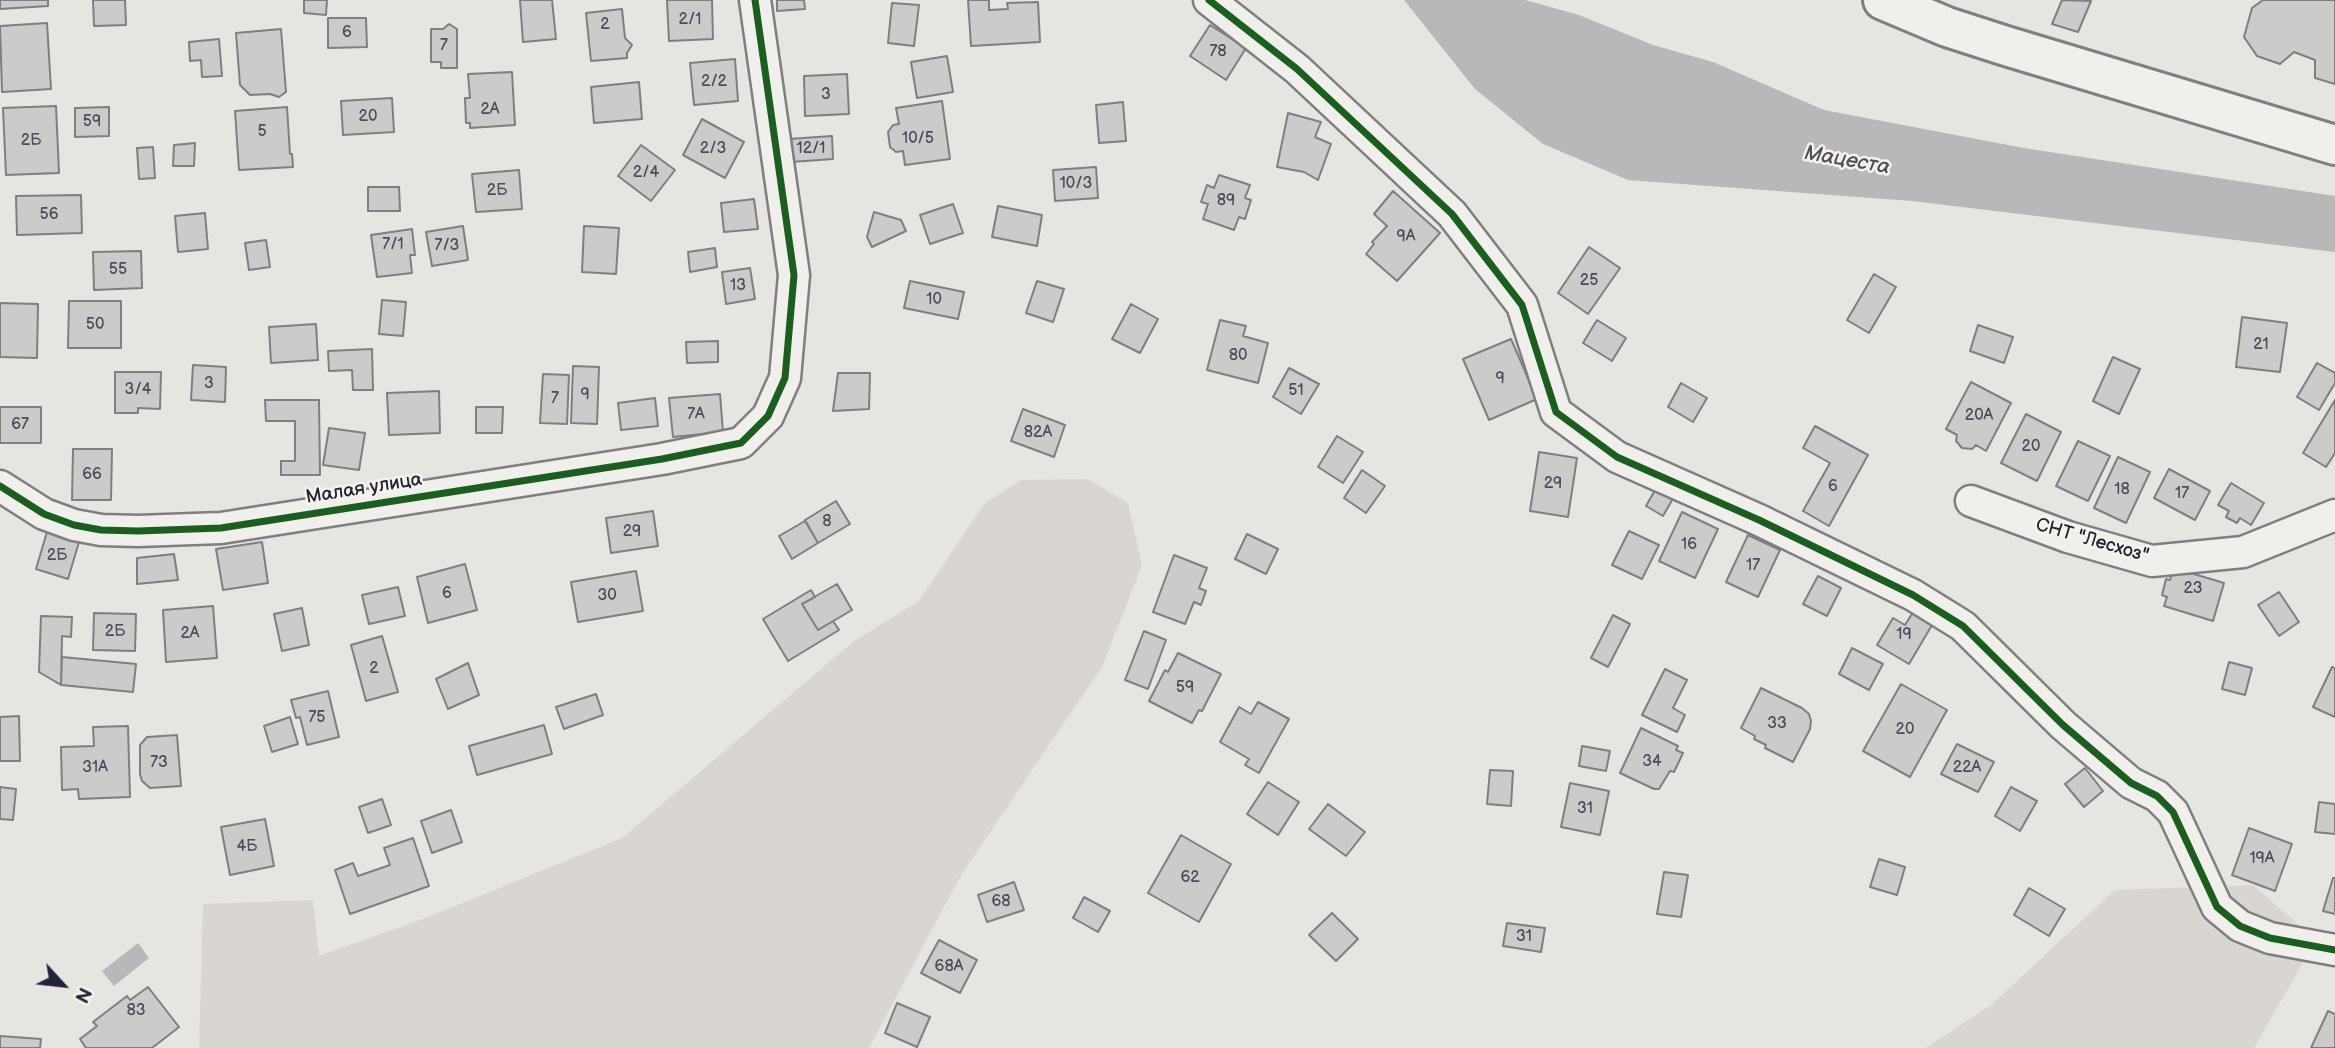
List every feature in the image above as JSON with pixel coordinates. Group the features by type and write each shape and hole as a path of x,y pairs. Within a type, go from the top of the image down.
{"main road":[{"path":"1883,0 1947,27 2006,46 2335,145"}],"street":[{"name":"Малая улица","path":"0,486 44,514 74,525 101,530 138,531 221,528 662,459 741,443 768,416 785,378 794,275 755,0"},
{"path":"1209,0 1297,69 1452,214 1522,305 1556,412 1617,457 1759,520 1913,596 1964,626 2063,725 2131,783 2157,796 2173,812 2217,907 2240,926 2270,938 2335,950"},
{"name":"СНТ \"Лесхоз\"","path":"1971,500 2068,537 2152,561 2243,552 2335,515"}],"shaded area":[{"path":"1087,479 1128,503 1142,565 1102,667 961,875 869,1048 199,1048 203,904 313,900 319,956 428,917 622,838 854,641 919,601 984,504 1021,480"},
{"path":"2253,885 2316,940 2254,1048 1925,1048 1990,1006 2115,890"}],"water":[{"name":"Мацеста","path":"1404,0 1525,0 1579,15 1653,45 1713,62 1824,110 2024,148 2335,196 2335,252 1912,201 1628,180 1543,144 1475,89"},
{"path":"138,943 149,958 114,986 102,971"}],"building":[{"path":"0,0 48,0 48,6 0,9"},
{"path":"93,0 125,0 126,25 94,26"},
{"path":"304,0 327,0 326,15 304,13"},
{"path":"520,0 552,0 556,39 523,42"},
{"path":"667,0 712,0 713,39 669,41"},
{"path":"777,0 804,0 805,9 777,11"},
{"path":"968,0 989,0 989,10 1008,9 1007,3 1038,2 1040,42 971,46"},
{"path":"2062,0 2091,1 2078,32 2052,24"},
{"path":"2263,0 2335,0 2335,84 2315,78 2315,60 2294,52 2280,64 2257,56 2244,37 2252,8"},
{"path":"892,3 919,5 914,46 888,43"},
{"path":"622,9 625,38 632,45 627,58 591,61 586,13"},
{"path":"328,18 366,18 367,47 328,48"},
{"path":"47,23 51,89 2,92 0,26"},
{"path":"449,24 457,29 457,68 441,68 441,62 431,62 431,29 443,29"},
{"path":"1210,25 1246,48 1226,80 1190,56"},
{"path":"281,29 286,92 279,97 270,94 250,95 240,85 236,33"},
{"path":"219,39 222,76 202,77 201,60 190,61 189,42"},
{"path":"947,56 953,92 917,98 911,62"},
{"path":"735,59 738,101 694,105 690,63"},
{"path":"512,72 515,125 470,128 470,123 466,123 465,98 470,98 468,74"},
{"path":"847,74 849,114 805,116 804,76"},
{"path":"639,82 642,119 594,123 591,87"},
{"path":"392,98 394,132 343,135 341,101"},
{"path":"942,101 950,159 905,165 903,151 896,152 890,147 888,132 893,125 899,124 896,108"},
{"path":"1123,102 1126,141 1099,143 1096,105"},
{"path":"56,106 59,173 6,175 3,108"},
{"path":"109,107 109,136 75,137 75,108"},
{"path":"287,107 293,167 239,170 235,111"},
{"path":"1288,113 1321,122 1315,137 1331,144 1318,180 1304,172 1277,167"},
{"path":"702,119 744,142 725,178 683,155"},
{"path":"832,136 833,159 791,162 789,139"},
{"path":"195,143 194,166 173,166 174,145"},
{"path":"641,145 675,170 651,201 618,176"},
{"path":"153,147 155,178 139,179 137,148"},
{"path":"1096,167 1098,198 1055,201 1053,170"},
{"path":"519,170 522,209 476,212 472,174"},
{"path":"1219,175 1250,185 1245,198 1251,200 1245,219 1239,217 1234,230 1203,219 1208,204 1201,202 1207,185 1214,188"},
{"path":"368,187 399,187 400,211 368,211"},
{"path":"1393,191 1440,233 1397,281 1366,254 1374,244 1372,242 1387,226 1374,214"},
{"path":"81,195 82,233 17,235 16,196"},
{"path":"754,199 758,229 724,232 721,203"},
{"path":"953,204 963,233 930,244 920,215"},
{"path":"998,206 1042,215 1037,246 992,237"},
{"path":"874,212 901,220 906,231 872,247 867,237"},
{"path":"205,213 208,249 178,252 175,216"},
{"path":"463,226 468,260 432,266 426,232"},
{"path":"584,226 619,228 616,274 582,272"},
{"path":"412,229 415,255 410,255 412,273 377,277 371,235"},
{"path":"266,240 270,267 249,270 245,243"},
{"path":"1589,247 1620,268 1588,314 1558,293"},
{"path":"715,248 717,267 690,272 688,252"},
{"path":"141,251 142,288 94,290 93,252"},
{"path":"750,268 755,299 726,304 722,272"},
{"path":"1874,274 1896,287 1869,333 1847,320"},
{"path":"910,281 964,292 958,319 904,308"},
{"path":"1037,281 1064,289 1053,322 1026,313"},
{"path":"382,300 406,302 403,336 379,334"},
{"path":"69,301 121,301 121,348 68,348"},
{"path":"0,303 38,304 37,358 0,357"},
{"path":"1131,304 1158,319 1140,353 1112,339"},
{"path":"2242,317 2287,323 2280,372 2236,367"},
{"path":"1220,320 1246,326 1243,336 1268,343 1258,383 1207,370"},
{"path":"1597,320 1626,338 1612,361 1583,343"},
{"path":"316,324 318,360 271,363 269,327"},
{"path":"1978,325 2013,337 2004,363 1970,351"},
{"path":"1511,339 1537,399 1489,420 1463,359"},
{"path":"718,341 718,362 687,363 686,342"},
{"path":"372,349 373,390 353,390 352,370 329,371 328,351"},
{"path":"2113,357 2140,369 2119,414 2093,401"},
{"path":"2317,363 2335,373 2335,383 2319,410 2297,397"},
{"path":"193,365 226,367 225,402 191,400"},
{"path":"573,366 599,367 597,424 571,423"},
{"path":"1289,368 1319,384 1301,414 1273,397"},
{"path":"115,372 161,372 160,409 138,408 138,413 115,413"},
{"path":"838,373 870,373 869,409 833,411"},
{"path":"543,374 569,375 567,424 540,423"},
{"path":"1971,382 2011,403 1986,451 1976,445 1972,449 1962,448 1956,441 1957,435 1946,429"},
{"path":"1681,383 1707,398 1693,422 1668,407"},
{"path":"439,391 440,433 389,435 387,393"},
{"path":"720,394 723,432 673,437 669,398"},
{"path":"655,398 658,426 621,430 618,403"},
{"path":"265,400 319,400 320,475 281,475 281,461 295,461 295,421 266,421"},
{"path":"2335,400 2335,453 2326,467 2303,453"},
{"path":"0,407 41,407 41,443 0,443"},
{"path":"476,407 503,407 502,433 476,433"},
{"path":"1023,409 1065,425 1054,457 1011,441"},
{"path":"2026,414 2061,432 2037,481 2001,463"},
{"path":"1815,426 1868,455 1829,526 1803,511 1830,463 1803,448"},
{"path":"329,428 365,433 359,470 323,465"},
{"path":"1337,436 1363,452 1343,483 1318,467"},
{"path":"2078,441 2110,456 2088,501 2056,486"},
{"path":"73,449 112,449 111,500 72,500"},
{"path":"1539,452 1577,458 1568,517 1530,511"},
{"path":"2118,457 2150,472 2126,523 2094,508"},
{"path":"2169,469 2210,491 2195,520 2154,498"},
{"path":"1362,470 1385,486 1366,513 1344,498"},
{"path":"2231,483 2264,503 2251,525 2240,518 2237,523 2226,517 2229,511 2218,505"},
{"path":"1658,485 1675,495 1663,516 1646,506"},
{"path":"836,501 850,524 818,543 805,520"},
{"path":"653,511 658,546 611,553 606,518"},
{"path":"1682,512 1718,529 1695,578 1659,561"},
{"path":"805,521 818,543 792,559 779,536"},
{"path":"1629,531 1659,545 1642,579 1612,565"},
{"path":"47,532 79,542 68,579 36,569"},
{"path":"1247,534 1278,549 1266,574 1235,559"},
{"path":"1748,535 1780,550 1758,597 1726,582"},
{"path":"262,542 268,583 223,590 216,549"},
{"path":"174,554 178,580 137,584 137,558"},
{"path":"1174,555 1207,568 1199,588 1206,591 1201,605 1194,602 1185,624 1153,612"},
{"path":"465,564 477,610 428,623 417,577"},
{"path":"2174,568 2224,583 2213,621 2164,606 2167,597 2162,595 2166,579 2170,580"},
{"path":"636,571 643,611 578,622 571,582"},
{"path":"1818,576 1841,588 1827,616 1803,604"},
{"path":"837,584 852,610 818,630 802,604"},
{"path":"398,587 405,616 369,624 362,595"},
{"path":"811,590 815,597 802,604 818,630 833,621 839,630 788,661 763,619"},
{"path":"2279,592 2299,622 2279,636 2258,605"},
{"path":"213,606 217,658 166,662 163,610"},
{"path":"302,608 309,645 282,651 274,614"},
{"path":"1915,609 1935,620 1909,664 1877,645 1893,618 1905,625"},
{"path":"94,613 136,614 135,651 93,650"},
{"path":"1613,615 1630,624 1608,667 1591,658"},
{"path":"41,616 72,617 71,637 62,636 61,685 39,672"},
{"path":"1144,631 1166,640 1148,689 1125,680"},
{"path":"382,636 398,692 366,701 351,645"},
{"path":"1852,648 1883,664 1869,690 1839,674"},
{"path":"1178,653 1221,674 1202,711 1199,710 1192,723 1149,701 1165,670 1168,672"},
{"path":"62,657 136,664 133,692 61,685"},
{"path":"2229,662 2252,668 2245,695 2222,689"},
{"path":"468,663 479,695 448,709 436,679"},
{"path":"2332,667 2335,668 2335,717 2313,707"},
{"path":"1665,669 1687,680 1673,708 1685,715 1677,732 1642,715"},
{"path":"1901,684 1947,710 1910,777 1863,751"},
{"path":"1761,688 1809,714 1810,729 1793,762 1765,748 1766,745 1741,728"},
{"path":"328,691 339,737 307,745 300,717 296,718 291,700"},
{"path":"596,694 603,715 564,729 556,707"},
{"path":"1258,702 1289,719 1259,773 1245,765 1249,759 1220,742 1239,707 1251,714"},
{"path":"19,716 20,761 0,761 0,717"},
{"path":"290,717 298,744 272,752 264,726"},
{"path":"544,725 552,754 477,775 469,746"},
{"path":"128,726 130,797 79,799 78,789 62,790 61,747 94,746 93,727"},
{"path":"1641,728 1678,746 1676,750 1683,753 1674,772 1670,771 1659,789 1620,773"},
{"path":"177,735 181,786 150,788 142,781 140,774 140,745 147,737"},
{"path":"1957,744 1994,762 1978,792 1941,774"},
{"path":"1582,746 1610,751 1606,771 1579,766"},
{"path":"2085,768 2103,791 2084,807 2065,784"},
{"path":"1490,770 1513,771 1511,806 1487,804"},
{"path":"1268,782 1299,802 1278,835 1247,814"},
{"path":"1570,783 1609,791 1600,835 1561,827"},
{"path":"0,787 16,789 13,820 0,819"},
{"path":"2011,787 2037,801 2020,831 1995,816"},
{"path":"382,799 391,825 368,833 359,807"},
{"path":"2319,802 2335,804 2335,834 2315,832"},
{"path":"1328,804 1365,832 1346,856 1309,829"},
{"path":"451,810 462,842 432,853 421,821"},
{"path":"265,819 274,866 230,875 221,827"},
{"path":"2249,828 2292,844 2275,891 2232,875"},
{"path":"1181,835 1231,864 1199,922 1148,893"},
{"path":"413,838 429,886 350,914 335,870 353,863 358,876 390,865 384,848"},
{"path":"1879,859 1905,867 1897,895 1870,887"},
{"path":"1664,872 1688,875 1681,917 1657,914"},
{"path":"2335,878 2335,914 2323,911"},
{"path":"1014,882 1024,910 987,922 978,895"},
{"path":"2029,888 2065,909 2049,936 2014,915"},
{"path":"1084,897 1110,911 1098,932 1073,918"},
{"path":"1332,913 1358,939 1336,961 1309,935"},
{"path":"1507,923 1545,928 1541,952 1503,946"},
{"path":"939,940 977,960 960,993 921,973"},
{"path":"148,987 179,1027 152,1048 86,1048 80,1039 97,1026 93,1022 127,996 130,1000"},
{"path":"897,1003 930,1017 917,1047 885,1033"},
{"path":"2328,1011 2335,1014 2335,1048 2311,1048"},
{"path":"0,1036 41,1039 40,1048 0,1048"}],"cycle path":[{"path":"0,486 44,514 74,525 101,530 138,531 221,528 662,459 741,443 768,416 785,378 794,275 755,0"},
{"path":"1209,0 1297,69 1452,214 1522,305 1556,412 1617,457 1759,520 1913,595 1963,626 2063,725 2131,783 2157,796 2173,812 2217,907 2240,926 2270,938 2335,950"}]}
